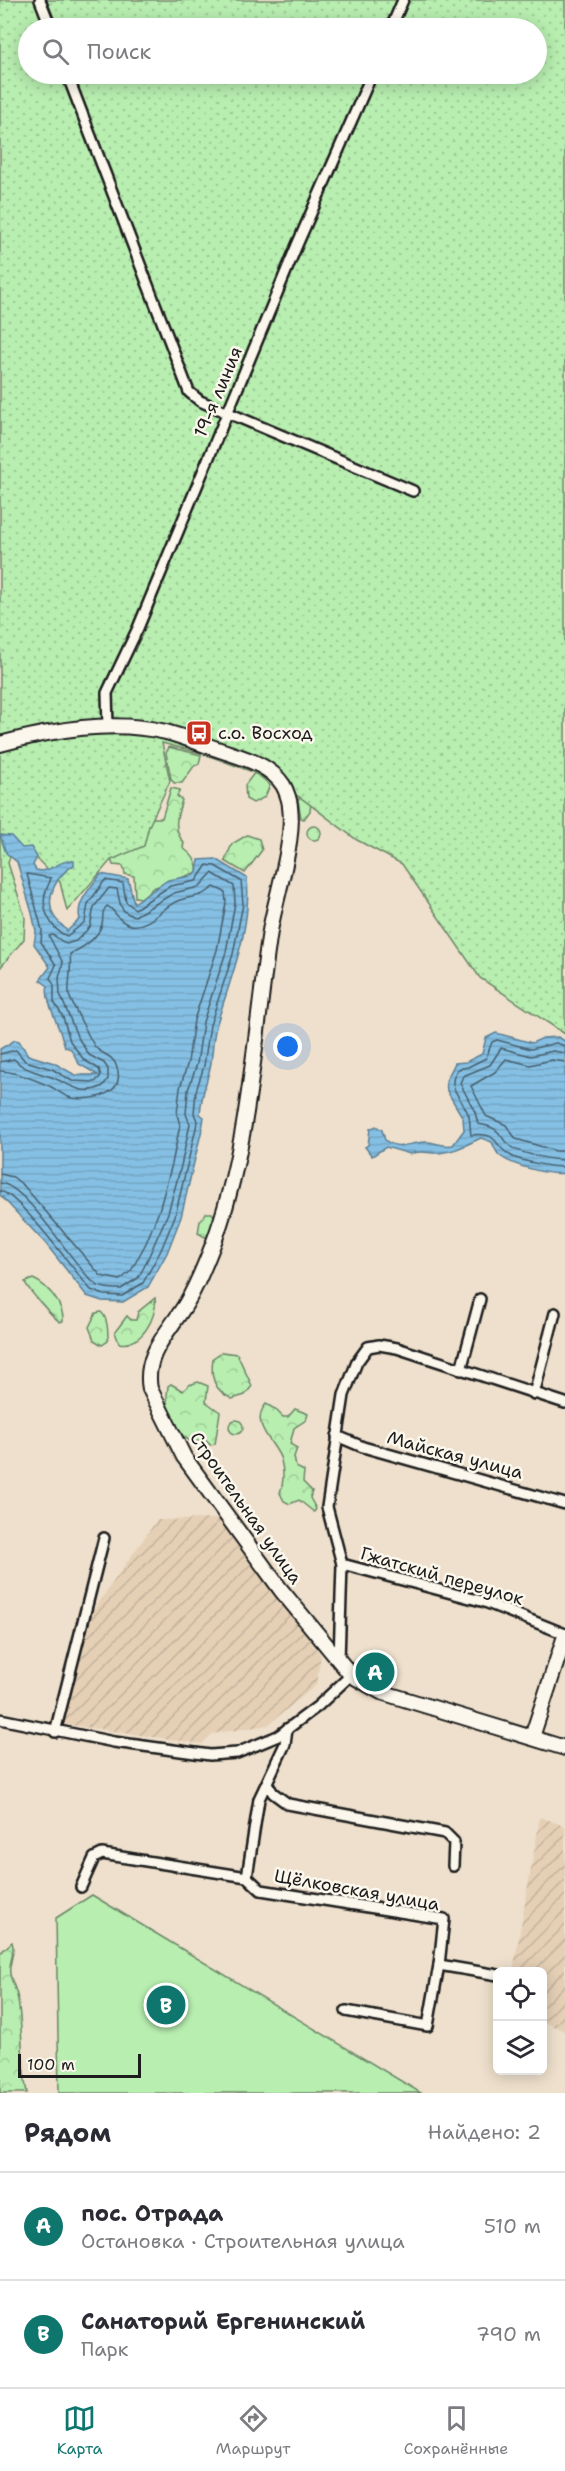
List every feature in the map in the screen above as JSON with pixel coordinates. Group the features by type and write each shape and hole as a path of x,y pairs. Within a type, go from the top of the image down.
{"street":[{"path":"40,0 47,18"},
{"path":"395,18 403,0"},
{"path":"72,84 189,392 200,401 413,491"},
{"name":"19-я линия","path":"108,726 107,693 138,628 368,84"},
{"name":"Строительная улица","path":"0,744 33,735 108,726 165,732 259,764 275,775 284,786 291,807 289,834 270,930 240,1142 228,1197 194,1291 157,1347 149,1365 148,1378 156,1404 184,1457 281,1590 351,1675 381,1692 565,1748"},
{"path":"461,1370 480,1299"},
{"path":"534,1394 555,1312"},
{"path":"339,1660 342,1564 327,1507 344,1395 357,1362 368,1347 379,1345 397,1348 565,1403"},
{"name":"Майская улица","path":"337,1436 363,1447 565,1504"},
{"path":"55,1732 104,1538"},
{"name":"Гжатский переулок","path":"342,1564 485,1602 565,1635"},
{"path":"532,1737 565,1635"},
{"path":"0,1719 55,1732 210,1755 248,1750 287,1729 318,1706 351,1675"},
{"path":"247,1876 259,1799 285,1744 287,1729"},
{"path":"267,1783 273,1793 288,1804 445,1833 454,1842 453,1866"},
{"name":"Щёлковская улица","path":"81,1887 94,1858 102,1854 247,1876 261,1890 444,1919 439,1965"},
{"path":"346,2011 428,2026 439,1965 493,1974"}],"shaded area":[{"path":"219,1519 321,1655 316,1685 268,1725 212,1734 202,1744 63,1724 89,1616 157,1520"},
{"path":"540,1817 565,1826 565,2031 547,2024 547,1967 514,1967"}],"green space":[{"path":"0,0 565,0 565,1034 480,978 402,864 357,840 301,798 250,771 204,754 162,743 170,781 149,826 144,846 111,860 67,911 60,882 34,856 14,844 8,863 25,917 24,939 0,968"},
{"path":"169,747 201,755 199,764 194,766 182,783 174,783 171,779 166,753"},
{"path":"255,772 270,785 265,797 253,803 246,799 245,785"},
{"path":"171,788 180,790 177,796 182,800 177,817 178,833 184,843 183,848 195,861 197,872 153,888 141,898 135,897 134,876 125,874 123,866 113,865 110,856 153,818 162,818"},
{"path":"302,795 311,802 310,811 304,819 301,818 298,800"},
{"path":"311,826 317,826 321,833 317,840 311,840 307,836 307,830"},
{"path":"247,835 259,839 262,850 245,873 225,861 232,844"},
{"path":"206,1213 212,1213 215,1217 209,1236 205,1237 198,1233 200,1221"},
{"path":"33,1279 54,1296 61,1308 63,1321 60,1322 52,1315 27,1286 25,1282"},
{"path":"155,1298 154,1313 141,1336 134,1341 119,1343 115,1332 127,1316 131,1320 136,1320 138,1312"},
{"path":"101,1312 106,1321 108,1334 108,1341 102,1345 94,1340 89,1327 96,1313"},
{"path":"222,1352 237,1354 252,1386 245,1395 232,1399 217,1387 212,1372 213,1358"},
{"path":"198,1382 208,1386 206,1402 220,1412 215,1444 210,1445 204,1438 194,1443 186,1438 175,1426 168,1412 168,1386 171,1384 183,1391 189,1385"},
{"path":"266,1404 283,1417 288,1417 295,1409 308,1414 306,1420 294,1428 290,1444 297,1448 294,1457 296,1467 304,1471 303,1482 312,1491 310,1498 316,1509 314,1512 299,1500 290,1504 284,1501 280,1493 283,1476 281,1460 265,1434 260,1419 261,1411"},
{"path":"233,1420 239,1420 243,1427 239,1434 233,1434 229,1430 229,1424"},
{"path":"92,1895 421,2093 59,2093 56,1918"},
{"path":"12,1942 10,1974 18,2000 27,2093 0,2093 0,1953"}],"water":[{"path":"0,835 11,836 22,848 31,847 37,857 33,865 36,870 46,870 64,862 74,861 74,865 62,875 51,894 51,909 54,916 67,931 80,919 82,901 101,874 128,879 134,903 168,880 192,876 197,872 199,860 216,859 247,878 248,897 243,935 215,1032 200,1114 204,1117 202,1129 181,1217 167,1253 148,1287 123,1302 102,1301 87,1296 46,1244 0,1195 0,1049 15,1040 19,1041 28,1055 54,1063 75,1075 98,1075 79,1064 71,1049 65,1047 50,1006 48,986 40,980 50,967 34,944 36,931 17,862 6,853"},
{"path":"496,1033 532,1043 543,1038 558,1037 565,1041 565,1173 540,1171 504,1159 496,1151 492,1142 481,1138 445,1152 410,1154 386,1147 372,1156 365,1147 368,1145 370,1129 376,1126 382,1130 385,1140 396,1145 428,1142 453,1145 464,1130 463,1118 447,1091 446,1081 455,1063 466,1062 482,1054 486,1038"}],"place":[{"name":"с.о. Восход","path":"199,733"},
{"name":"пос. Отрада","path":"375,1672"},
{"name":"Санаторий Ергенинский","path":"166,2005"}]}
